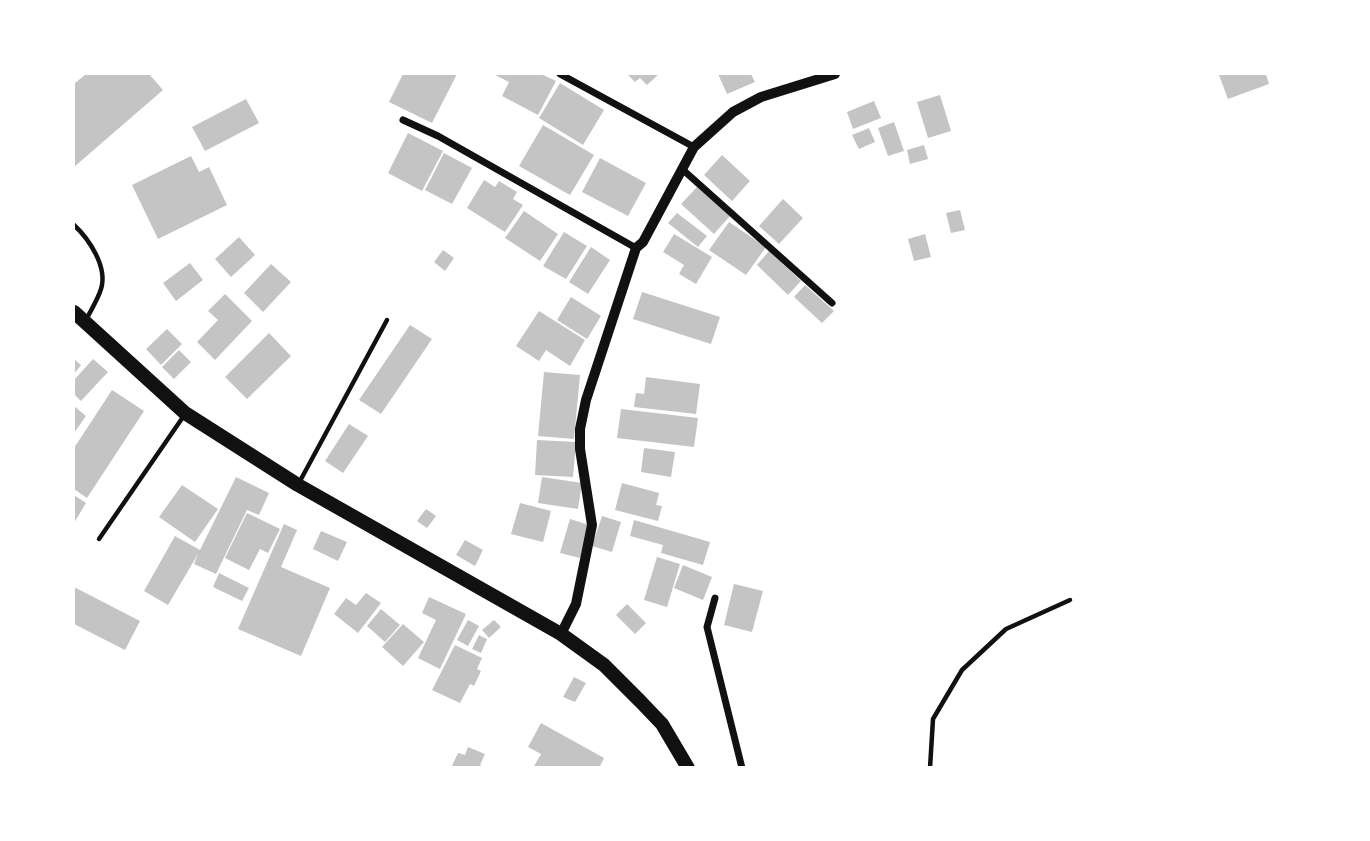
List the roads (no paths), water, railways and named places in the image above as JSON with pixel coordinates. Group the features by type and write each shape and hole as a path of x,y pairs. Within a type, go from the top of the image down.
{"highway":[{"path":"74,312 185,413 298,485 561,634 604,666 662,724 688,768"}],"street":[{"path":"560,74 694,147"},
{"path":"561,634 576,604 592,525 580,449 580,429 636,248 643,242 694,147 733,112 761,97 835,74"},
{"path":"403,120 438,136 636,248"},
{"path":"682,169 832,303"},
{"path":"715,598 707,626 742,768"}],"lane":[{"path":"74,225 97,256 103,275 101,289 85,323"},
{"path":"298,485 387,320"},
{"path":"99,539 185,413"},
{"path":"930,768 933,719 962,670 1006,629 1070,600"}]}
